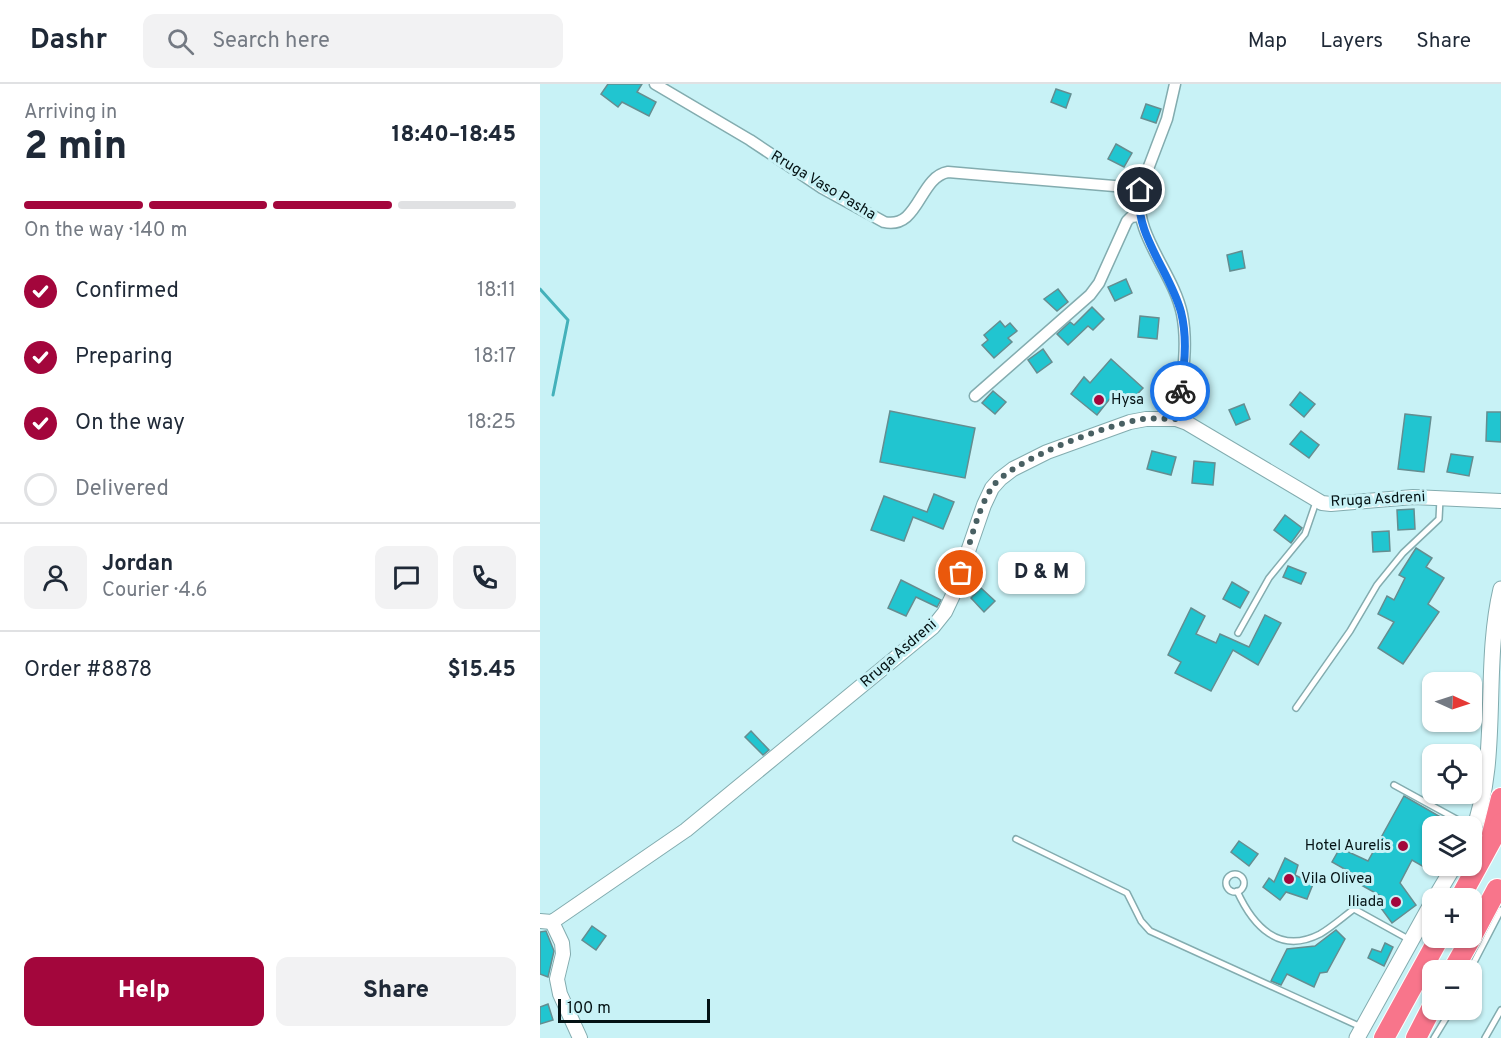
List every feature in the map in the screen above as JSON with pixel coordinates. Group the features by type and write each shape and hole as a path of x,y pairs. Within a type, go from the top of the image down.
{"highway":[{"path":"1465,888 1490,842 1497,807"},
{"path":"1482,917 1497,889"},
{"path":"1384,1038 1434,948"},
{"path":"1416,1038 1425,1020"}],"main road":[{"path":"1482,820 1497,807 1493,760 1496,623 1501,589"},
{"path":"1359,1033 1422,921"}],"street":[{"name":"Rruga Vaso Pasha","path":"655,84 750,140 822,188 876,218 893,224 900,222 910,214 938,176 948,172 1126,186 1140,190"},
{"path":"1175,84 1167,119 1140,190 1139,216 1182,314 1184,360 1176,419"},
{"path":"975,396 1090,295 1099,283 1127,221 1131,217 1139,216"},
{"name":"Rruga Asdreni","path":"546,922 686,830 933,627 945,612 953,595 992,488 1013,469 1047,452 1111,428 1146,419 1176,419 1207,433 1317,500 1331,504 1402,497 1501,501"},
{"path":"546,922 558,931 563,954 557,980 560,994 580,1038"}],"lane":[{"name":"Rruga Asdreni","path":"1296,708 1350,631 1377,585 1403,553 1439,519 1440,497"},
{"name":"Rruga Asdreni","path":"1238,633 1269,578 1305,534 1317,500"},
{"path":"1394,785 1449,816"},
{"path":"1016,839 1127,893 1141,921 1150,931 1359,1033"},
{"path":"1236,891 1245,910 1264,932 1281,940 1299,940 1319,934 1354,909 1411,941"},
{"path":"1475,960 1501,910"},
{"path":"1485,1038 1501,1010"},
{"path":"1434,1038 1445,1020"}],"building":[{"path":"608,84 642,84 637,92 656,102 649,116 622,102 618,107 601,94"},
{"path":"1056,89 1071,94 1066,108 1051,102"},
{"path":"1146,104 1161,109 1156,123 1141,118"},
{"path":"1116,144 1132,153 1124,167 1108,159"},
{"path":"1242,251 1245,268 1230,271 1227,255"},
{"path":"1126,279 1132,293 1115,301 1108,287"},
{"path":"1058,289 1068,302 1057,311 1044,299"},
{"path":"1092,307 1104,319 1093,330 1088,326 1068,345 1057,334 1070,322 1074,325"},
{"path":"1140,316 1159,318 1157,339 1138,337"},
{"path":"1000,321 1005,327 1010,323 1017,331 1008,338 1012,342 994,358 982,345 988,340 984,335"},
{"path":"1043,349 1052,362 1037,373 1028,360"},
{"path":"1111,359 1143,388 1129,403 1116,391 1097,415 1071,394 1084,377 1090,383"},
{"path":"993,391 1006,402 995,414 982,403"},
{"path":"1300,392 1315,404 1304,417 1290,405"},
{"path":"1244,404 1250,419 1236,425 1229,410"},
{"path":"890,411 975,428 965,478 880,462"},
{"path":"1487,412 1501,412 1501,442 1486,441"},
{"path":"1405,414 1431,417 1424,472 1398,469"},
{"path":"1301,431 1319,445 1309,458 1290,444"},
{"path":"1152,451 1176,457 1171,475 1147,469"},
{"path":"1451,454 1473,457 1469,476 1447,472"},
{"path":"1194,461 1215,463 1213,485 1192,483"},
{"path":"934,494 954,502 943,529 913,517 904,541 871,530 884,496 927,512"},
{"path":"1414,509 1415,529 1398,530 1397,510"},
{"path":"1285,515 1302,528 1291,543 1274,530"},
{"path":"1389,531 1390,551 1373,552 1372,532"},
{"path":"1416,548 1432,558 1426,567 1444,578 1428,604 1439,612 1403,664 1378,648 1394,622 1378,614 1387,596 1394,600 1405,578 1399,575"},
{"path":"1288,566 1306,573 1301,584 1283,577"},
{"path":"901,580 941,600 937,607 916,597 906,616 888,608"},
{"path":"1232,582 1249,592 1240,608 1223,599"},
{"path":"981,588 995,601 984,612 971,598"},
{"path":"1191,608 1205,616 1196,634 1216,643 1220,634 1249,647 1265,615 1281,623 1258,665 1233,650 1211,691 1175,673 1181,662 1168,655"},
{"path":"751,731 769,750 763,755 745,737"},
{"name":"Hotel Aurelis","path":"1404,796 1439,816 1422,816 1422,866 1412,860 1400,883 1416,905 1392,923 1375,900 1381,896 1361,885 1364,880 1332,862 1340,848 1368,861"},
{"path":"1239,841 1258,854 1249,866 1231,852"},
{"name":"Vila Olivea","path":"1285,858 1298,865 1295,875 1313,884 1307,899 1286,892 1280,900 1263,887 1269,878 1274,882"},
{"path":"592,926 606,936 596,950 582,940"},
{"path":"1336,930 1345,939 1327,972 1320,973 1314,987 1287,974 1281,985 1271,981 1287,949 1315,946"},
{"path":"546,931 554,951 548,977 540,974 540,932"},
{"path":"1385,943 1393,947 1384,966 1368,958 1372,949 1381,952"},
{"path":"548,1004 553,1020 540,1024 540,1007"}],"waterway":[{"path":"540,289 568,320 553,395"}],"way so far":[{"path":"961,573 984,506 992,488 1000,479 1013,469 1047,452 1111,428 1146,419 1176,419 1180,391"}],"place":[{"name":"Hysa","path":"1099,400"},
{"name":"D & M","path":"961,573"},
{"name":"Hotel Aurelis","path":"1403,846"},
{"name":"Vila Olivea","path":"1289,879"},
{"name":"Iliada","path":"1396,902"}],"route":[{"path":"1140,190 1138,213 1140,219 1182,314 1184,360 1180,391"}]}
